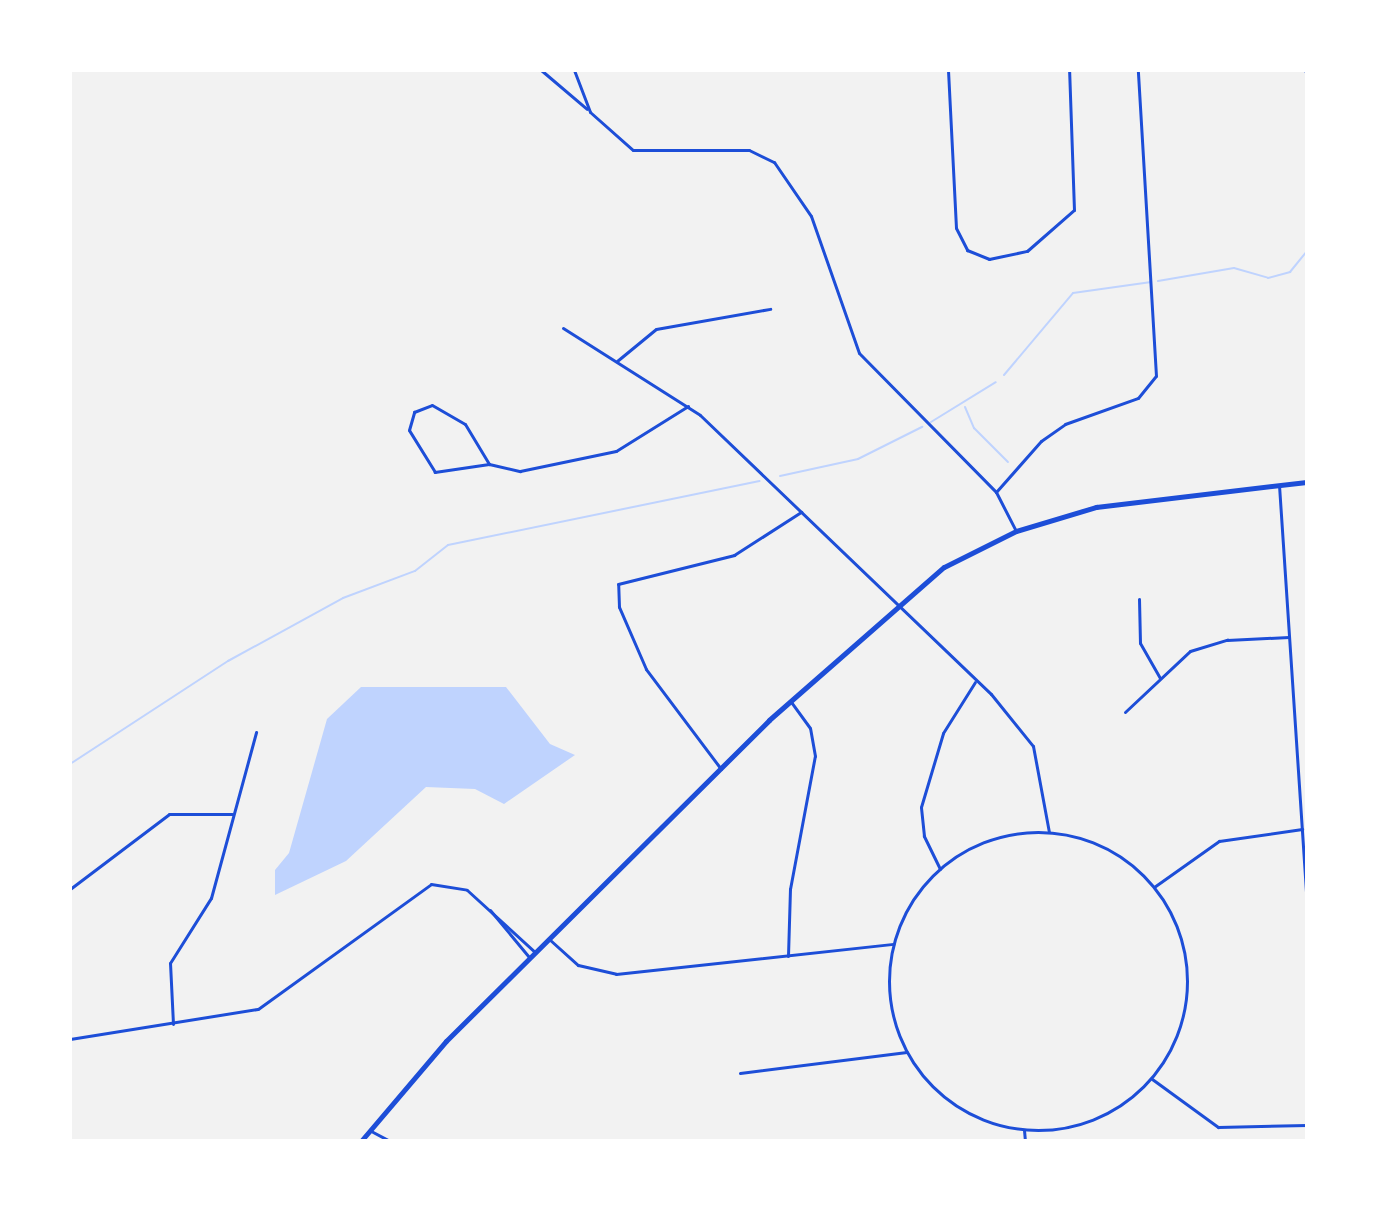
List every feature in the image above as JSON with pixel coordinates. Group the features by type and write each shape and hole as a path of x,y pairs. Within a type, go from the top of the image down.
{"main road":[{"path":"361,1141 529,957 790,701 898,601 1016,531 1143,497 1307,482"}],"street":[{"path":"541,70 643,153 729,148 774,162 811,216 859,353 996,492 1016,531"},
{"path":"574,70 590,112"},
{"path":"948,70 956,228 967,250 989,259 1027,251 1074,210 1069,70"},
{"path":"996,492 1041,441 1065,424 1138,398 1156,376 1138,70"},
{"path":"617,361 656,329 770,309"},
{"path":"563,328 688,406 898,601 976,681 1033,746 1049,833"},
{"path":"489,464 478,439 449,413 432,405 414,412 409,430 435,472 489,464 520,471 616,451 643,441 688,406"},
{"path":"1279,485 1307,903"},
{"path":"721,769 646,669 619,607 618,584 734,555 802,512"},
{"path":"1139,599 1140,643 1160,678"},
{"path":"1125,712 1160,678 1209,644 1289,637"},
{"path":"940,869 924,836 922,797 943,733 976,681"},
{"path":"788,956 790,889 815,756 810,728 790,701"},
{"path":"173,1024 170,963 208,908 256,732"},
{"path":"1299,791 1307,790"},
{"path":"70,889 169,814 232,814"},
{"path":"1153,887 1219,841 1302,829"},
{"path":"1049,833 1114,854 1153,887 1175,926 1186,983 1174,1041 1150,1078 1094,1119 1024,1130 956,1106 907,1052 890,991 894,944 916,895 940,869 1002,836 1049,833"},
{"path":"70,1039 173,1024 267,1005 431,884 459,886 535,952"},
{"path":"490,910 529,957"},
{"path":"549,939 578,965 616,974 894,944"},
{"path":"740,1073 907,1052"},
{"path":"1150,1078 1218,1127 1307,1125"},
{"path":"1024,1130 1025,1141"},
{"path":"371,1131 390,1141"}],"water":[{"path":"361,687 506,687 550,744 575,755 504,804 475,789 426,787 346,861 275,895 275,870 289,853 327,719"}],"waterway":[{"path":"1158,281 1234,268 1268,278 1290,272 1307,251"},
{"path":"1004,375 1073,293 1151,282"},
{"path":"931,422 996,382"},
{"path":"965,407 974,428 1008,462"},
{"path":"780,476 858,459 922,427"},
{"path":"70,764 228,661 343,598 415,571 448,545 760,481"}]}
